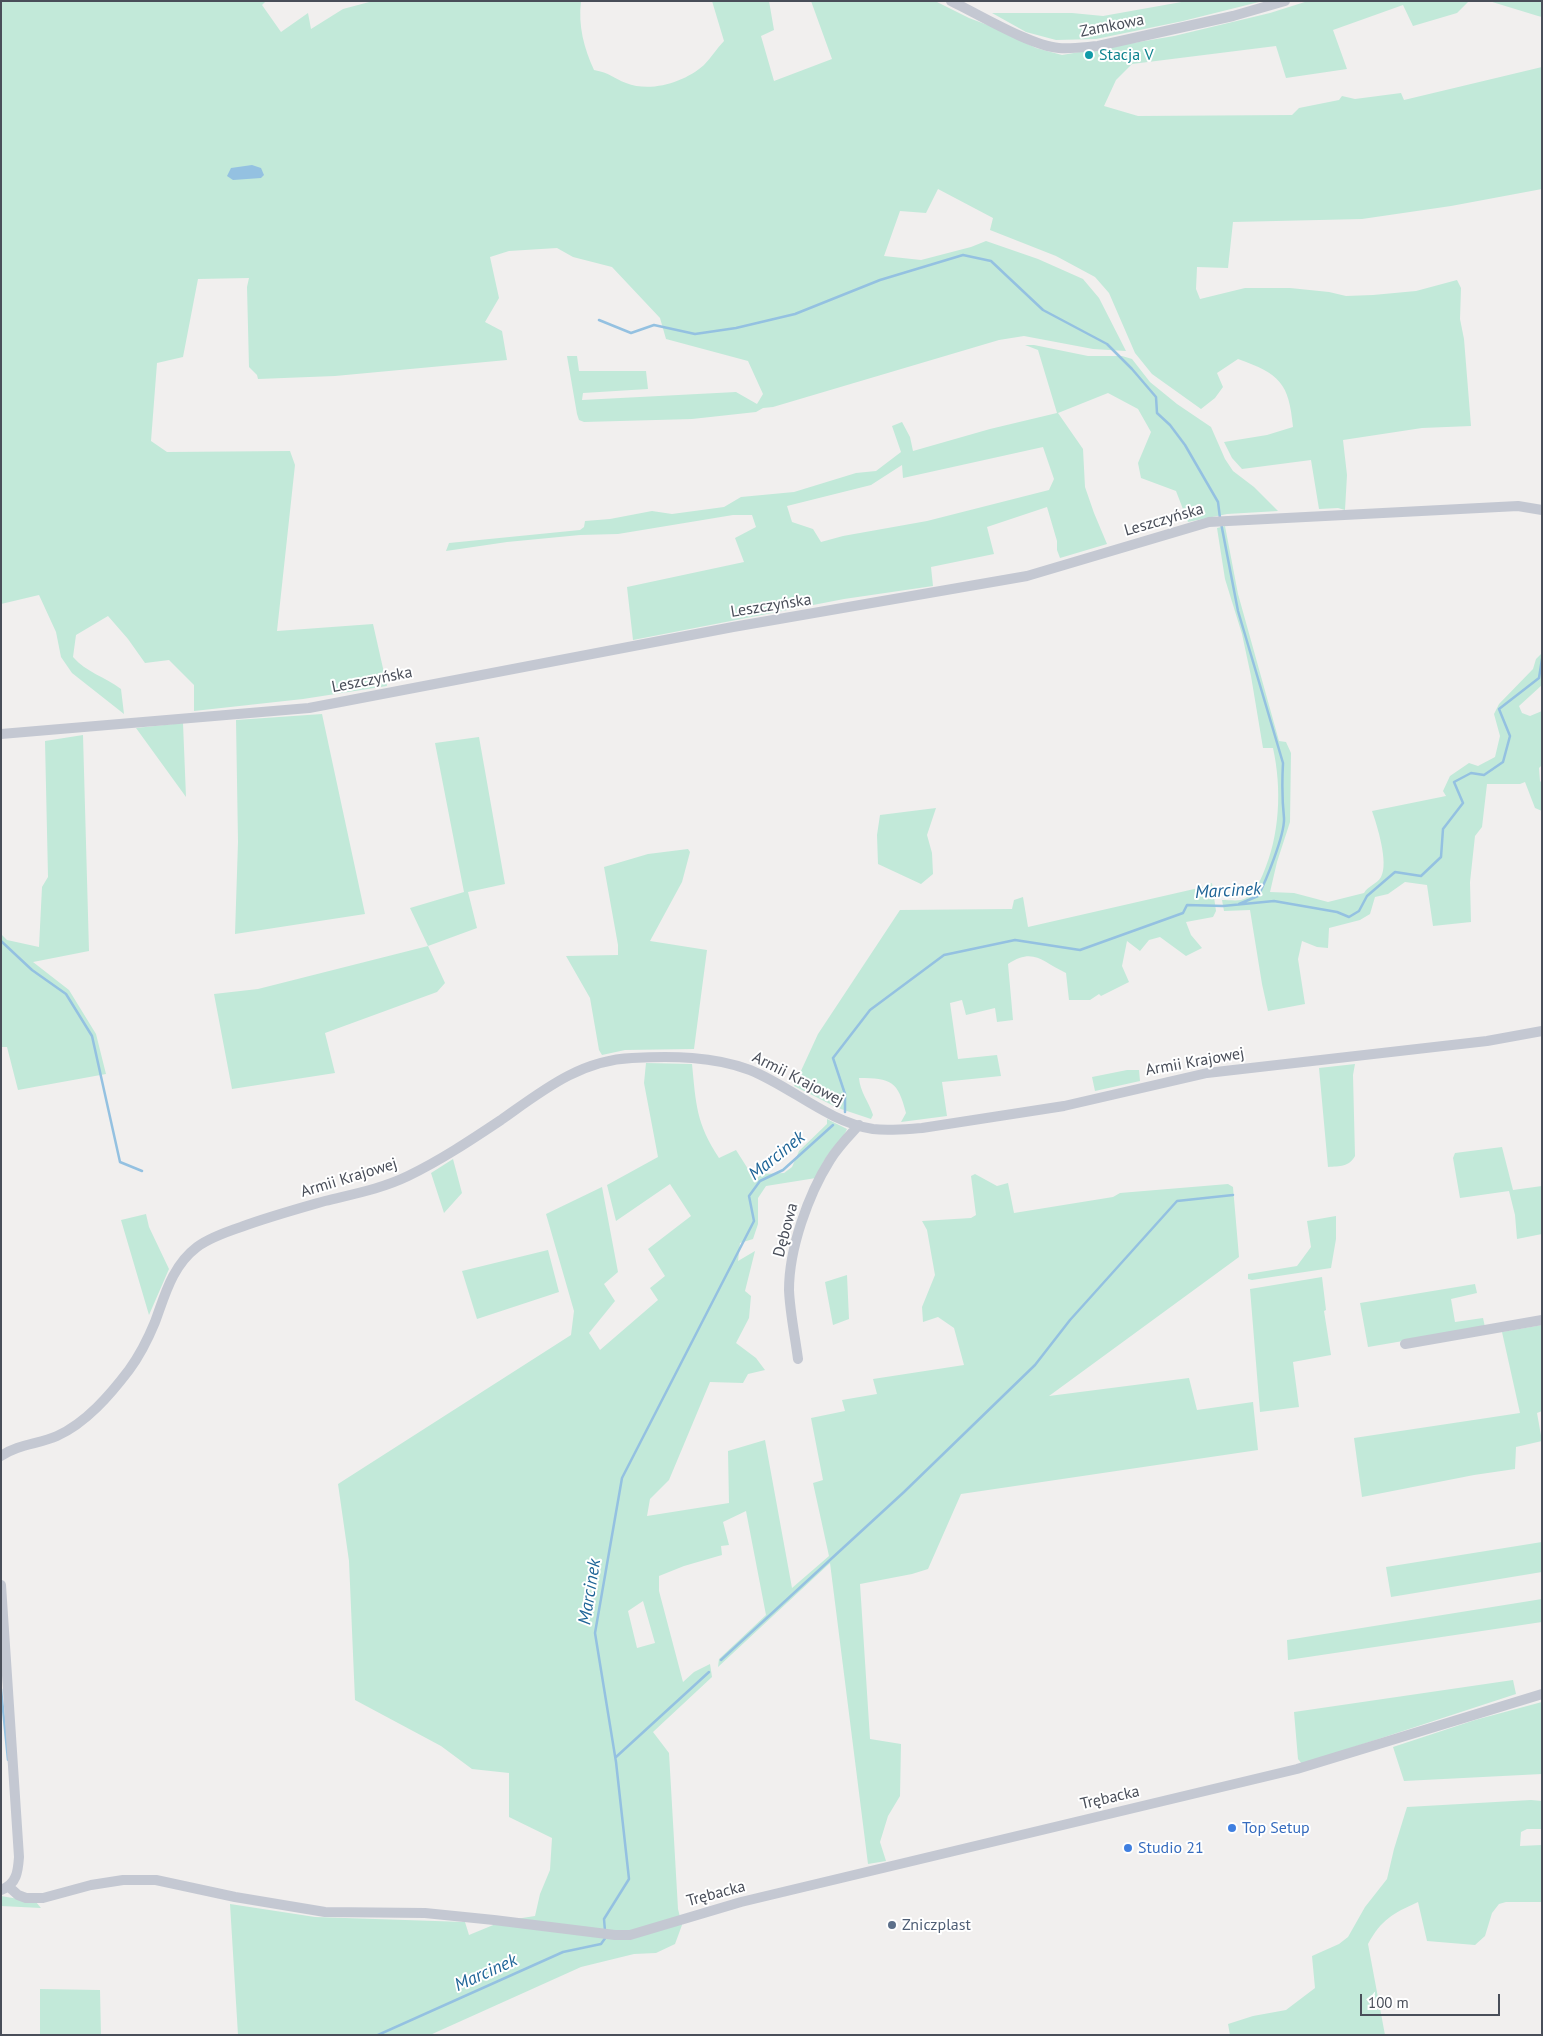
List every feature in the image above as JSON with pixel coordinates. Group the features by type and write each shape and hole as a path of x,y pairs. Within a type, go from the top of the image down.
{"street":[{"name":"Zamkowa","path":"951,1 1034,41 1057,48 1076,48 1098,46 1233,16 1285,1"},
{"name":"Leszczyńska","path":"1,734 310,708 733,627 1027,576 1214,521 1518,506 1542,510"},
{"name":"Armii Krajowej","path":"1,1456 17,1448 56,1436 76,1426 103,1399 128,1371 142,1350 173,1274 183,1260 200,1245 227,1232 272,1216 376,1188 407,1177 447,1155 551,1084 602,1062 631,1058 707,1058 752,1071 788,1088 823,1110 859,1125 874,1129 922,1128 1064,1106 1207,1073 1487,1041 1542,1031"},
{"name":"Dębowa","path":"798,1359 789,1290 791,1269 800,1225 812,1193 830,1159 859,1125"},
{"path":"1405,1344 1542,1320"},
{"path":"1,1585 20,1857 15,1880 5,1888"},
{"name":"Trębacka","path":"5,1888 26,1898 43,1898 91,1885 115,1881 156,1880 325,1912 425,1913 615,1935 630,1935 741,1902 1297,1769 1542,1694"}],"green space":[{"path":"1,1 266,1 262,5 281,32 308,13 311,29 343,9 373,1 581,1 580,19 583,37 594,70 608,74 626,83 646,87 678,81 696,71 704,65 724,41 712,1 769,1 774,30 761,36 774,81 832,59 811,1 935,1 1036,48 1062,55 1174,36 1270,13 1308,1 1469,1 1457,13 1413,26 1403,5 1333,30 1347,69 1286,78 1276,46 1132,64 1116,80 1104,106 1138,116 1292,115 1299,108 1339,100 1342,96 1355,99 1401,93 1404,100 1542,67 1542,189 1451,206 1362,219 1233,222 1228,268 1197,267 1196,289 1200,299 1245,288 1290,288 1329,292 1346,296 1373,295 1416,291 1457,280 1461,288 1460,319 1464,339 1471,426 1422,428 1343,440 1347,475 1345,510 1338,508 1319,509 1311,460 1242,469 1232,458 1224,442 1267,435 1293,427 1289,400 1280,382 1273,376 1252,364 1238,359 1217,373 1223,387 1215,398 1201,409 1152,374 1135,353 1109,293 1095,277 1056,256 990,230 993,218 938,189 926,213 900,211 884,256 921,260 971,247 986,241 1038,259 1083,279 1099,298 1126,351 1093,349 1024,336 999,340 773,407 763,408 756,412 692,419 584,422 579,420 577,414 567,356 577,356 579,371 646,371 648,389 583,393 582,400 736,392 757,404 763,394 748,361 666,339 660,318 612,267 573,257 557,248 509,251 490,257 499,298 485,322 502,331 507,360 335,376 258,379 257,375 249,367 247,287 249,278 198,279 183,357 157,363 151,441 167,452 290,451 295,465 277,631 373,624 387,686 303,699 194,711 194,685 169,660 145,663 108,616 76,635 73,657 90,671 121,689 124,714 72,673 61,657 56,632 39,595 1,604"},
{"path":"1187,1 1263,1 1183,21 1096,39 1056,40 1026,32 992,13 1072,13 1103,16"},
{"path":"1489,1 1542,1 1542,17 1538,16"},
{"path":"1025,345 1034,345 1088,356 1122,356 1132,359 1150,382 1177,404 1211,427 1225,459 1233,471 1254,487 1278,511 1227,514 1188,522 1176,491 1141,478 1138,463 1151,432 1138,409 1108,393 1058,413 1083,449 1085,487 1107,544 1060,558 1047,507 987,527 994,554 931,567 933,586 844,599 633,640 627,587 744,562 735,538 756,527 752,515 733,515 618,534 580,535 507,542 446,551 449,543 580,530 584,527 585,521 610,519 652,511 672,514 724,507 741,497 794,492 856,473 876,471 901,452 892,426 902,422 910,437 913,451 990,429 1057,413 1038,350","holes":["1043,447 1054,479 1049,490 927,521 843,536 821,542 813,529 792,522 787,506 871,485 902,465 903,478"]},
{"path":"1225,526 1238,594 1279,741 1286,742 1291,753 1290,822 1277,862 1270,892 1294,893 1328,902 1364,893 1381,877 1384,863 1377,825 1372,811 1446,796 1443,791 1450,776 1469,763 1478,766 1495,757 1500,736 1494,714 1499,704 1533,669 1536,659 1542,653 1542,685 1519,706 1522,713 1530,716 1542,711 1542,765 1539,768 1540,781 1542,783 1542,811 1535,808 1525,782 1520,784 1487,784 1482,827 1475,836 1470,882 1471,922 1433,926 1427,885 1405,882 1388,894 1375,897 1370,914 1360,920 1329,928 1328,948 1317,947 1302,941 1298,959 1305,1004 1268,1011 1250,910 1224,911 1222,900 1239,900 1252,893 1269,859 1278,812 1278,780 1273,748 1263,748 1242,634 1225,579 1217,528"},
{"path":"322,714 365,914 235,934 238,842 236,720"},
{"path":"183,723 186,797 136,728"},
{"path":"83,735 89,951 33,962 69,990 96,1034 106,1074 18,1090 7,1047 1,1047 1,934 7,940 39,947 42,887 48,877 45,741"},
{"path":"479,737 505,884 468,892 477,928 428,946 410,908 464,892 435,743"},
{"path":"936,808 927,835 932,853 933,874 921,884 878,864 877,835 880,815"},
{"path":"688,849 690,852 682,882 650,941 707,950 694,1049 625,1050 602,1055 599,1050 590,998 566,956 618,955 618,945 604,867 648,854"},
{"path":"1212,883 1216,911 1213,917 1186,922 1191,935 1202,948 1186,956 1160,937 1149,940 1140,951 1127,941 1122,966 1129,982 1101,996 1099,994 1090,1000 1069,1000 1066,973 1031,956 1017,959 1008,964 1013,1020 997,1022 995,1008 966,1015 962,1000 950,1003 958,1059 997,1055 1001,1076 942,1082 947,1116 901,1122 906,1113 900,1094 891,1084 879,1079 859,1078 861,1088 873,1115 871,1119 838,1108 794,1086 818,1034 900,910 1012,909 1014,900 1023,897 1028,927 1203,887"},
{"path":"428,946 445,983 437,992 325,1033 335,1073 232,1089 214,994 258,989"},
{"path":"646,1063 692,1064 698,1113 711,1146 719,1158 736,1150 755,1180 762,1174 784,1173 792,1167 799,1151 827,1124 827,1119 847,1129 843,1137 825,1159 816,1178 766,1186 758,1198 758,1224 753,1239 740,1243 738,1261 755,1251 745,1291 751,1296 749,1318 736,1343 756,1358 765,1370 748,1374 743,1383 710,1382 669,1480 650,1499 647,1516 729,1503 728,1451 765,1440 792,1588 829,1556 813,1483 823,1480 811,1418 845,1411 842,1400 877,1394 873,1379 964,1365 954,1328 938,1317 923,1322 922,1307 935,1275 927,1230 922,1221 971,1218 976,1215 971,1176 975,1174 997,1186 1008,1183 1014,1213 1113,1197 1120,1193 1228,1184 1233,1187 1239,1257 1049,1396 1189,1378 1197,1410 1253,1402 1258,1450 961,1494 928,1569 860,1584 870,1739 901,1744 900,1796 888,1816 880,1842 886,1861 868,1864 830,1563 718,1667 719,1659 766,1615 746,1511 723,1522 729,1545 721,1546 722,1555 684,1566 659,1576 659,1591 683,1682 694,1672 710,1664 712,1677 653,1732 669,1753 678,1909 682,1925 675,1944 656,1953 634,1954 581,1967 430,2035 238,2035 230,1904 315,1917 465,1922 469,1935 503,1921 535,1916 540,1894 550,1870 552,1838 509,1817 509,1773 472,1769 441,1746 355,1700 349,1561 338,1484 571,1335 574,1311 546,1214 602,1187 618,1272 604,1284 615,1301 589,1333 600,1350 658,1300 650,1288 665,1276 648,1249 691,1216 670,1184 616,1221 607,1185 658,1157 644,1083","holes":["643,1601 655,1643 637,1648 628,1611"]},
{"path":"1355,1064 1353,1075 1355,1156 1347,1164 1328,1167 1319,1068"},
{"path":"1127,1070 1139,1070 1140,1081 1095,1091 1092,1077"},
{"path":"1502,1147 1513,1190 1542,1186 1542,1234 1517,1239 1515,1215 1509,1191 1460,1198 1453,1158 1455,1153"},
{"path":"453,1159 462,1193 444,1213 431,1173"},
{"path":"146,1214 149,1227 169,1269 149,1315 121,1220"},
{"path":"1336,1216 1336,1239 1331,1268 1252,1280 1248,1279 1248,1274 1297,1266 1311,1247 1307,1221"},
{"path":"548,1250 559,1292 477,1319 462,1271"},
{"path":"847,1275 849,1319 833,1325 825,1282"},
{"path":"1322,1277 1326,1310 1324,1311 1331,1355 1293,1362 1299,1407 1260,1412 1250,1289"},
{"path":"1475,1284 1477,1293 1451,1299 1455,1322 1483,1318 1485,1327 1368,1347 1360,1303"},
{"path":"1542,1325 1542,1411 1537,1413 1542,1441 1516,1447 1515,1469 1362,1497 1354,1438 1520,1413 1502,1332"},
{"path":"1542,1542 1542,1572 1391,1597 1386,1567"},
{"path":"1542,1599 1542,1622 1288,1660 1287,1640"},
{"path":"1513,1680 1516,1694 1302,1764 1298,1759 1294,1712"},
{"path":"1542,1702 1542,1774 1404,1781 1393,1747 1475,1720"},
{"path":"1542,1801 1542,1829 1527,1829 1521,1832 1520,1846 1542,1845 1542,1902 1506,1902 1499,1904 1492,1913 1485,1936 1475,1945 1427,1941 1418,1902 1388,1918 1368,1944 1385,2035 1230,2035 1228,2024 1253,2016 1286,2010 1315,1988 1312,1956 1339,1944 1348,1937 1365,1907 1387,1879 1407,1807"},
{"path":"1,1896 36,1902 41,1908 1,1906"},
{"path":"40,1989 100,1990 101,2035 40,2035"}],"water":[{"path":"252,165 261,168 264,175 261,178 233,180 227,176 231,168"}],"waterway":[{"path":"599,320 631,333 654,325 695,334 736,328 795,314 880,280 963,255 991,261 1043,310 1107,344 1132,369 1156,397 1157,413 1170,425 1185,445 1218,502 1220,518"},
{"path":"1221,523 1238,611 1283,763 1282,791 1284,818 1278,846 1258,896 1239,904"},
{"name":"Marcinek","path":"845,1112 845,1094 833,1058 870,1010 944,955 1015,940 1080,950 1183,913 1187,905 1223,906 1274,901 1337,912 1349,917 1359,911 1367,896 1395,872 1421,876 1441,857 1443,829 1463,803 1454,782 1471,773 1484,775 1503,762 1510,736 1499,709 1539,678 1542,659"},
{"path":"1,941 32,970 66,994 92,1036 120,1162 142,1171"},
{"name":"Marcinek","path":"605,1931 604,1919 629,1879 616,1762 595,1633 622,1478 754,1221 749,1196 760,1181 783,1170 833,1125"},
{"path":"721,1660 904,1492 1035,1365 1070,1320 1177,1201 1233,1195"},
{"path":"616,1757 709,1672"},
{"path":"1,1689 8,1760"},
{"name":"Marcinek","path":"378,2035 563,1952 601,1944 606,1937"}],"place":[{"name":"Stacja V","path":"1089,55"},
{"name":"Top Setup","path":"1232,1828"},
{"name":"Studio 21","path":"1128,1848"},
{"name":"Zniczplast","path":"892,1925"}]}
